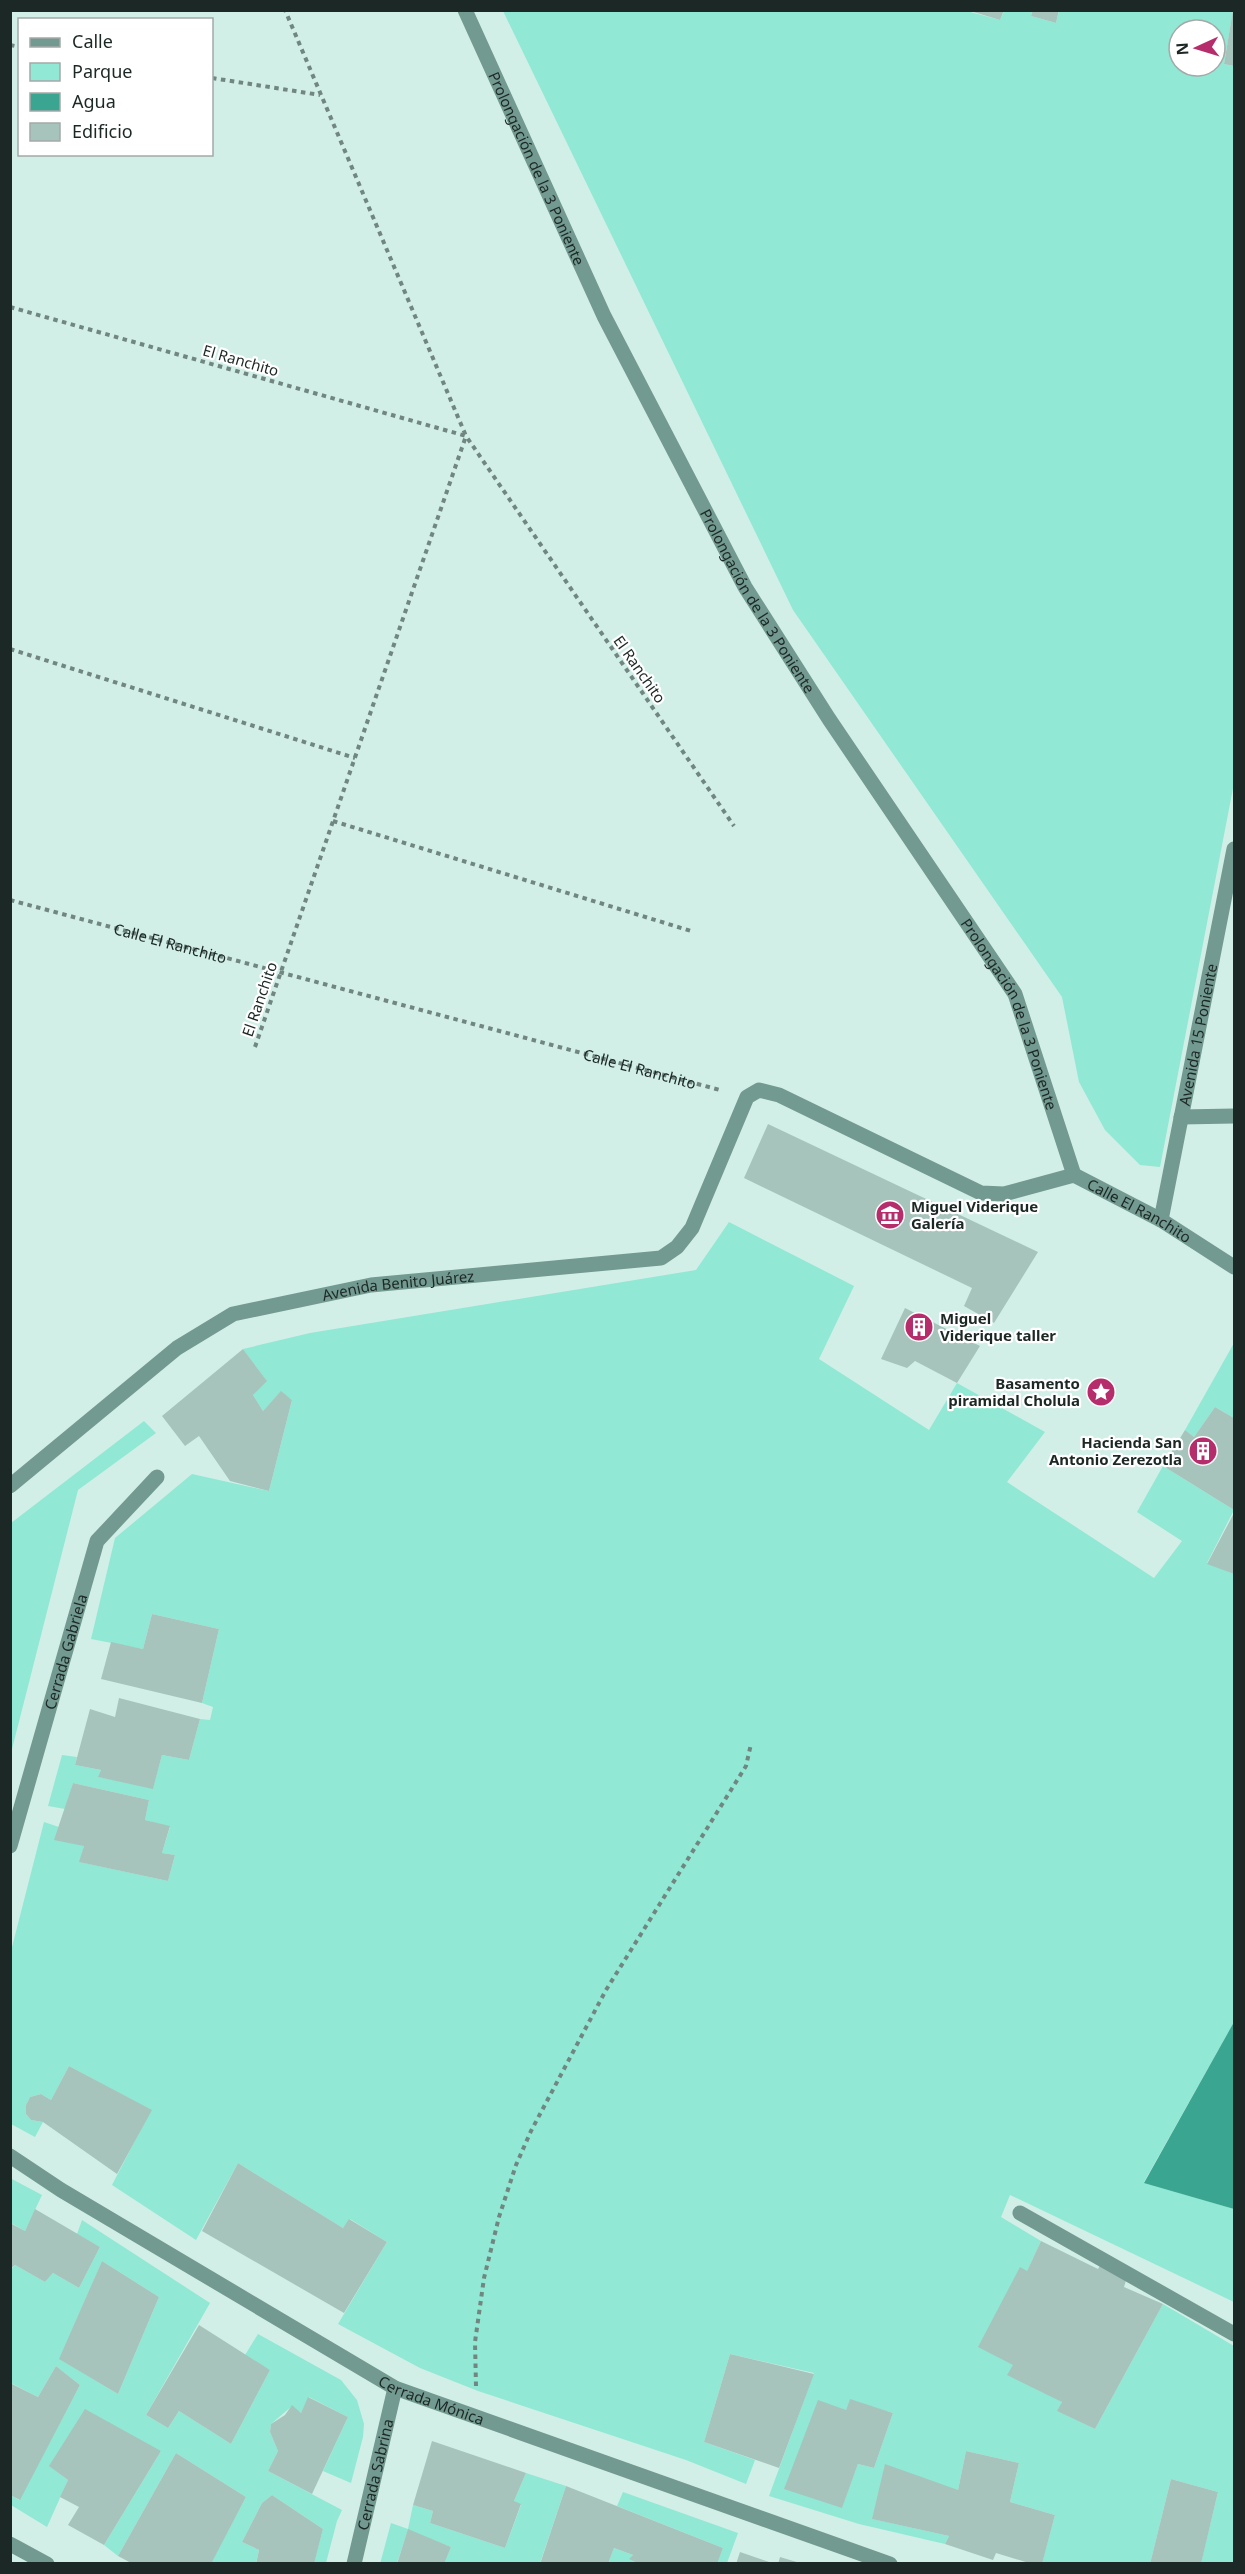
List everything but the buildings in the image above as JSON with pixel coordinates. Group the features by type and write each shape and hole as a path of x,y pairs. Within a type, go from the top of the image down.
{"street":[{"name":"Prolongación de la 3 Poniente","path":"465,10 604,316 745,587 829,719 1015,993 1074,1175"},
{"name":"Avenida 15 Poniente","path":"1161,1220 1234,849"},
{"name":"Calle El Ranchito","path":"747,1097 759,1090 779,1095 981,1193 1004,1194 1074,1175 1161,1220 1234,1267"},
{"name":"Avenida Benito Juárez","path":"10,1486 177,1348 233,1314 371,1286 661,1258 677,1247 692,1228 747,1097"},
{"path":"1181,1117 1234,1116"},
{"name":"Cerrada Gabriela","path":"10,1846 97,1541 157,1477"},
{"name":"Cerrada Mónica","path":"10,2156 61,2190 395,2388 890,2564"},
{"path":"1020,2213 1234,2334"},
{"name":"Cerrada Sabrina","path":"354,2564 395,2388"},
{"path":"18,2553 47,2564"}],"path":[{"name":"El Ranchito","path":"285,10 466,436 734,826"},
{"path":"213,78 321,95"},
{"name":"El Ranchito","path":"10,307 466,436"},
{"name":"El Ranchito","path":"255,1047 466,436"},
{"path":"10,649 355,758"},
{"path":"333,821 691,931"},
{"name":"Calle El Ranchito","path":"10,900 747,1097"},
{"path":"477,2417 476,2342 484,2278 499,2217 516,2165 531,2131 606,1990 746,1766 751,1743"}],"green space":[{"path":"963,10 1000,20 1004,11 1033,10 1031,16 1056,23 1059,11 1233,11 1227,46 1227,18 1167,18 1167,78 1227,78 1227,65 1234,66 1234,783 1160,1167 1140,1165 1105,1130 1079,1082 1062,997 793,610 503,11"},
{"path":"729,1222 854,1286 819,1359 929,1430 957,1383 1045,1432 1007,1482 1154,1578 1182,1541 1137,1512 1163,1466 1234,1510 1207,1563 1234,1574 1234,2022 1144,2182 1234,2209 1234,2302 1010,2195 1001,2217 1041,2241 1027,2271 1013,2365 1062,2402 1058,2411 1095,2429 1163,2304 1234,2346 1234,2563 1201,2563 1218,2492 1171,2479 1150,2564 1042,2563 1055,2515 1010,2502 1019,2463 966,2451 958,2490 873,2519 949,2536 945,2544 859,2524 769,2496 814,2373 730,2354 704,2442 755,2460 746,2484 686,2460 478,2391 420,2368 338,2324 387,2242 350,2219 343,2228 238,2163 196,2240 112,2185 151,2110 69,2066 51,2100 41,2094 30,2097 26,2105 26,2114 31,2120 43,2122 35,2137 11,2124 11,1951 44,1822 59,1827 84,1846 80,1862 168,1881 175,1855 162,1853 170,1827 145,1820 149,1800 73,1783 65,1809 48,1806 62,1755 77,1757 75,1765 101,1770 99,1777 153,1788 162,1755 189,1760 200,1719 210,1720 213,1707 202,1703 219,1629 152,1614 143,1649 91,1639 115,1538 192,1474 269,1491 292,1400 281,1392 263,1411 253,1395 266,1380 243,1349 310,1333 696,1270","holes":["850,2400 893,2413 874,2468 858,2464 842,2507 846,2410"]},
{"path":"1234,1343 1234,1418 1215,1407 1194,1437 1185,1430"},
{"path":"144,1421 156,1433 78,1490 11,1753 11,1523"},
{"path":"10,2178 42,2195 25,2231 11,2223"},
{"path":"82,2220 210,2303 146,2415 168,2428 179,2411 231,2444 270,2370 245,2355 258,2334 341,2380 357,2400 364,2424 363,2437 351,2483 323,2471 348,2417 309,2397 301,2413 292,2406 271,2424 270,2432 278,2451 268,2471 342,2510 326,2563 314,2563 323,2529 272,2495 262,2503 242,2542 259,2550 256,2563 211,2563 246,2497 176,2453 118,2556 104,2545 161,2451 50,2466 68,2480 47,2527 11,2505 10,2495 19,2500 80,2385 56,2366 38,2397 11,2383 11,2269 15,2265 45,2282 53,2273 79,2288 100,2247 77,2234","holes":["102,2261 159,2297 118,2394 60,2359"]},
{"path":"526,2473 566,2486 540,2563 444,2563 451,2547 408,2530 397,2563 380,2564 391,2523 408,2529 413,2505 433,2511 430,2523 505,2548 521,2505 514,2501"},
{"path":"623,2492 738,2533 727,2563 717,2563 723,2548 617,2506"},
{"path":"614,2548 633,2555 630,2559 640,2563 608,2564"}],"water":[{"path":"1234,2022 1234,2209 1144,2183"}],"place":[{"name":"Miguel Viderique Galería","path":"890,1215"},
{"name":"Miguel Viderique taller","path":"919,1327"},
{"name":"Basamento piramidal Cholula","path":"1101,1392"},
{"name":"Hacienda San Antonio Zerezotla","path":"1203,1451"}]}
